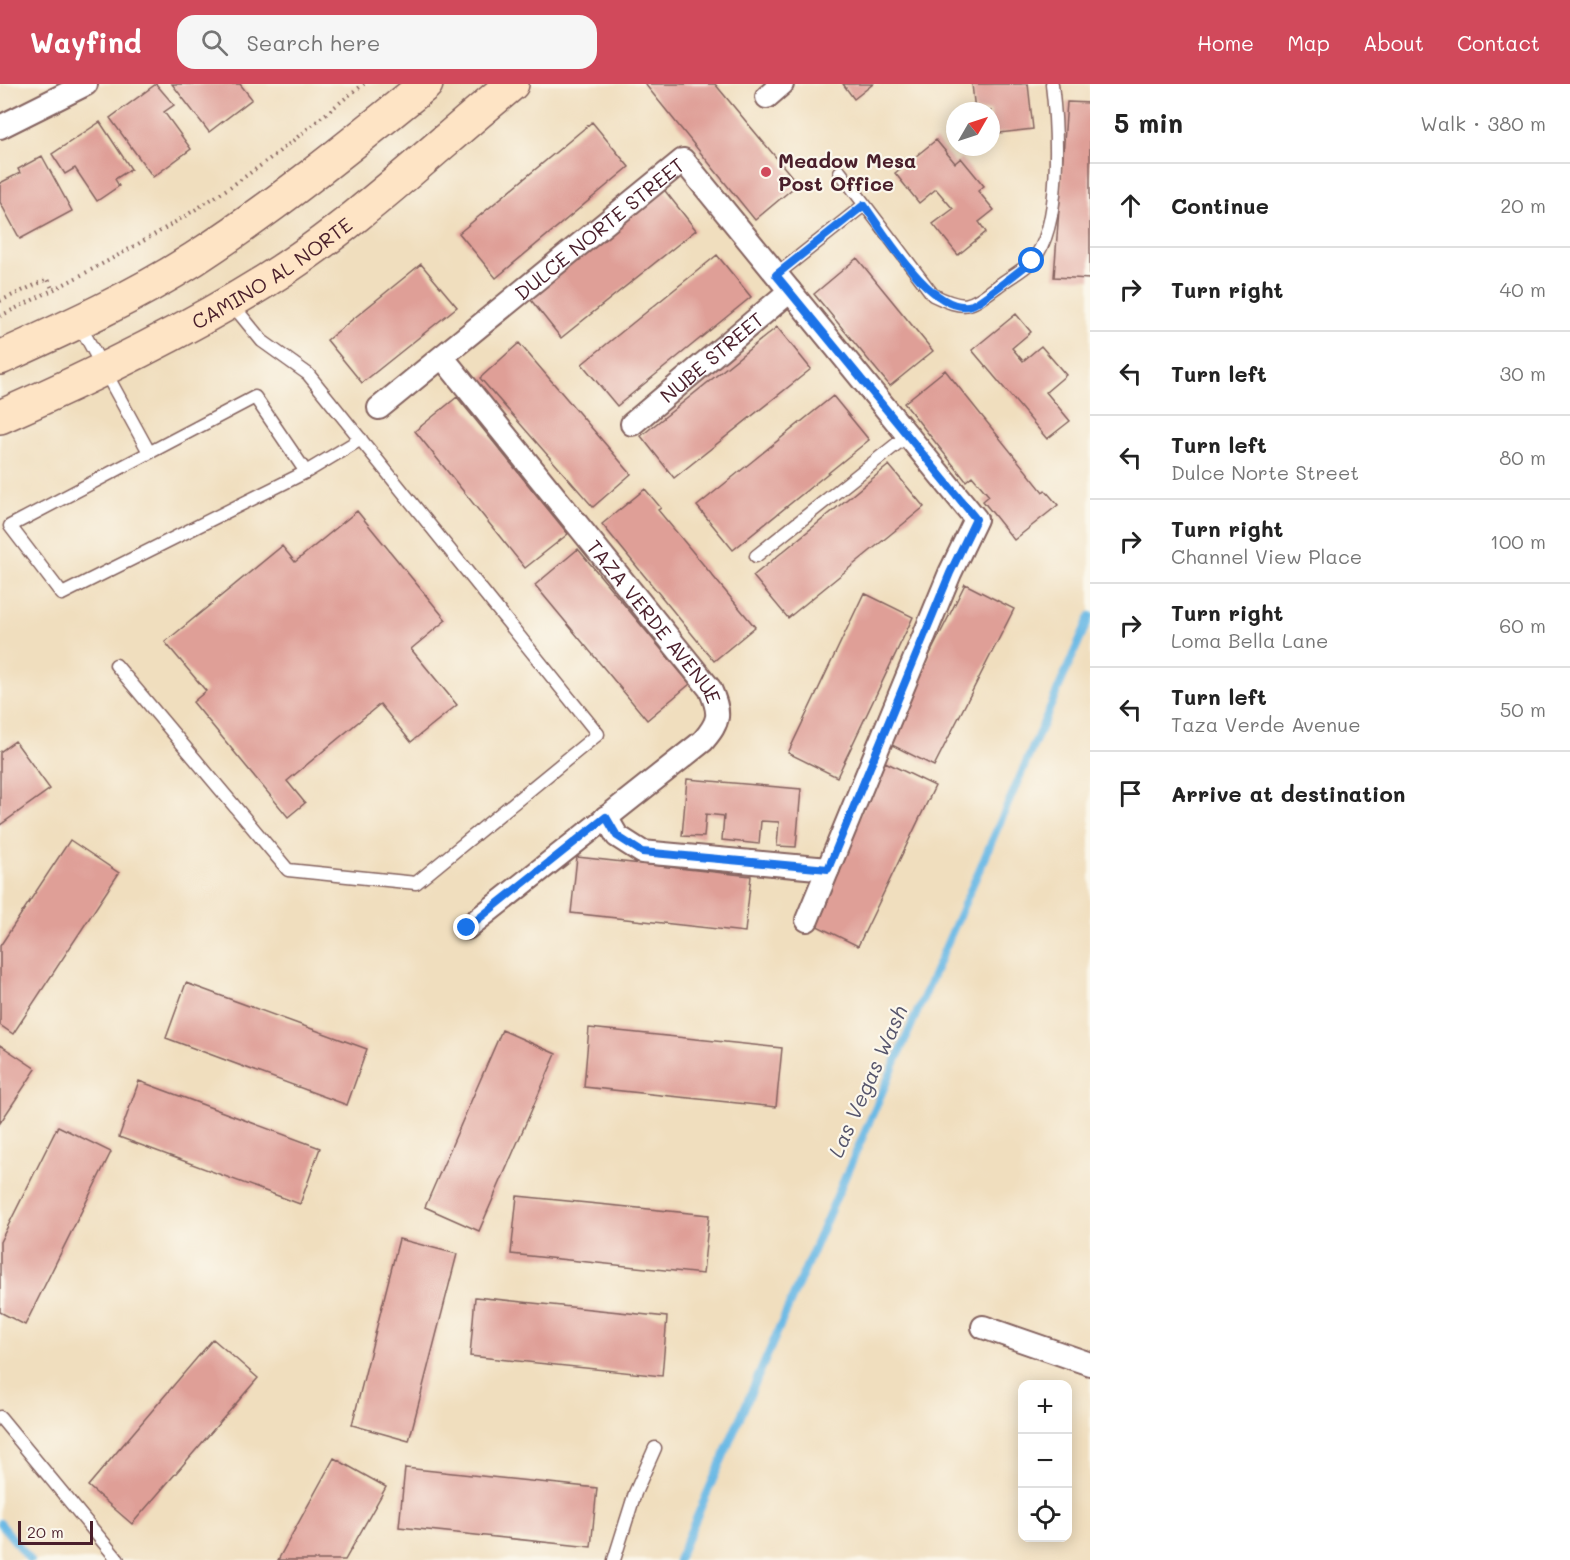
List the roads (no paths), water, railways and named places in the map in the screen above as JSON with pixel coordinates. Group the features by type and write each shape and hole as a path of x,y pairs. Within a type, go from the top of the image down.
{"main road":[{"path":"0,358 127,298 206,250 322,168 426,84"},
{"name":"CAMINO AL NORTE","path":"0,417 102,370 230,302 268,279 336,230 512,84"}],"street":[{"path":"0,127 86,84"},
{"name":"DULCE NORTE STREET","path":"379,408 683,160 976,519 950,573 828,869"},
{"name":"NUBE STREET","path":"632,424 783,283"},
{"name":"TAZA VERDE AVENUE","path":"443,358 710,689 718,707 716,725 702,741 467,928"},
{"path":"606,817 617,836 642,852 828,869 807,920"},
{"path":"982,1327 1090,1365"}],"lane":[{"path":"840,172 933,295 953,304 972,305 1032,261 1048,233 1058,148 1052,84"},
{"path":"783,283 864,205"},
{"path":"116,665 288,870 416,883 598,734 308,374 262,340 230,302"},
{"path":"78,322 102,370 149,452"},
{"path":"306,472 255,397 10,526 62,594 306,472 361,439"},
{"path":"756,556 908,435"},
{"path":"0,1416 118,1560"},
{"path":"614,1560 635,1493 655,1448"}],"waterway":[{"name":"Las Vegas Wash","path":"678,1560 1090,616"},
{"path":"0,1523 30,1560"}],"place":[{"name":"Meadow Mesa Post Office","path":"766,172"}]}
